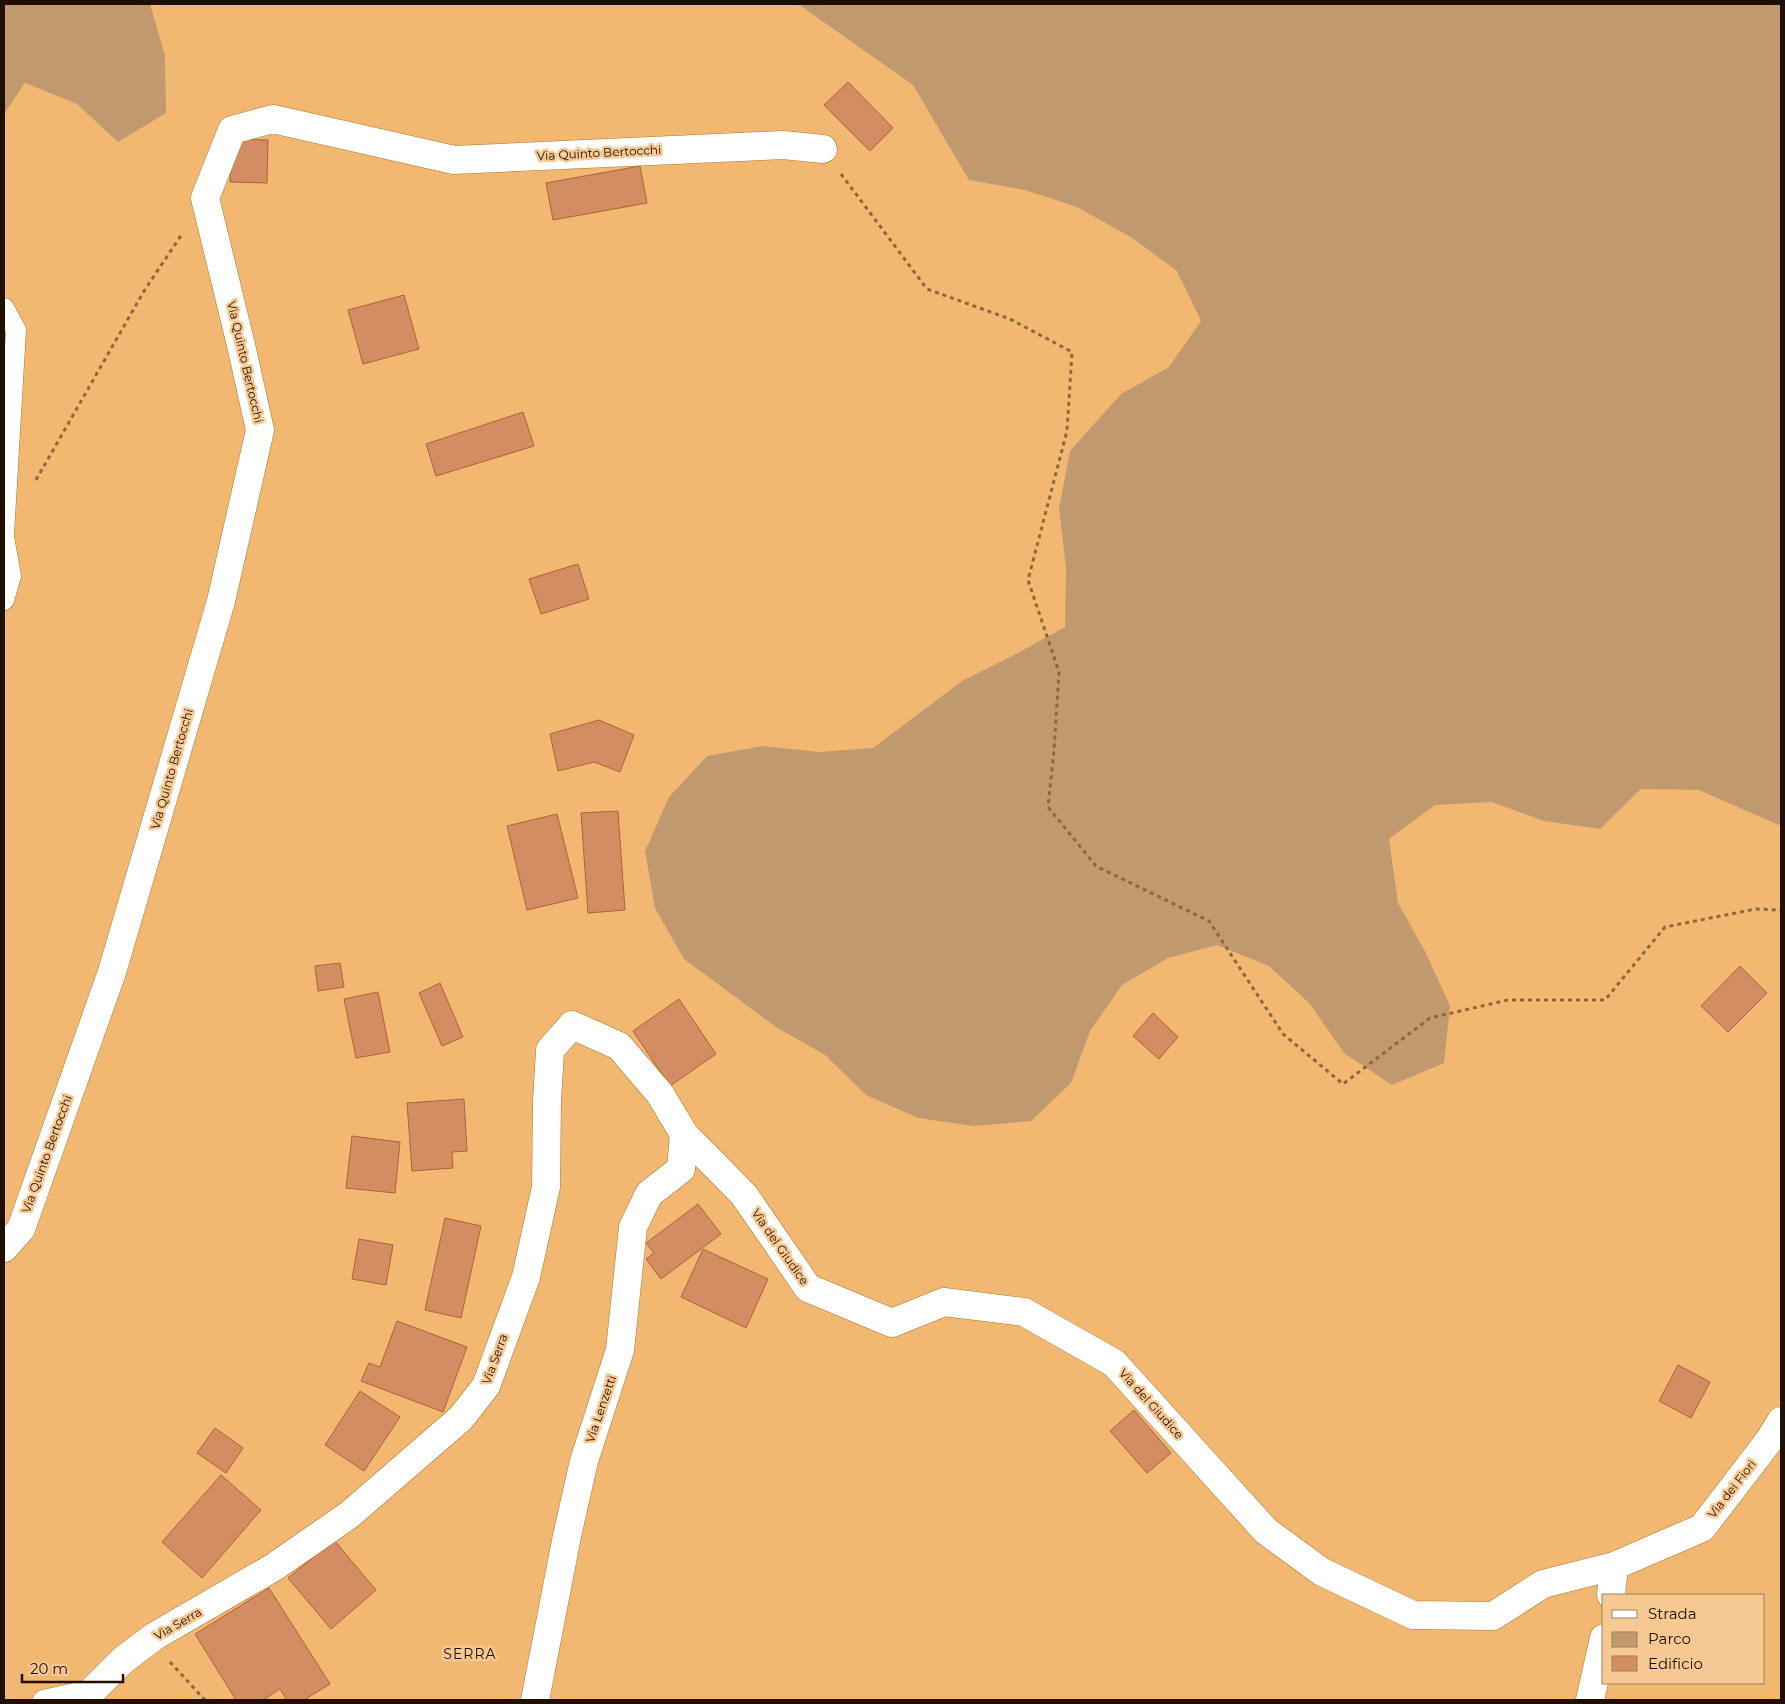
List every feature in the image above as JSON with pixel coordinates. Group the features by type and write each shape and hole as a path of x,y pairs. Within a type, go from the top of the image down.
{"street":[{"name":"Via Quinto Bertocchi","path":"4,1248 20,1229 112,972 221,601 260,430 205,198 232,130 273,119 454,160 782,145 823,149"},
{"name":"Via Serra","path":"88,1695 123,1660 155,1636 274,1567 348,1515 461,1418 486,1386 526,1277 546,1187 547,1101 550,1050 572,1025 619,1046 660,1094 684,1134"},
{"name":"Via del Giudice","path":"684,1134 744,1195 808,1288 892,1323 944,1302 1024,1312 1114,1363 1266,1531 1322,1572 1413,1616 1493,1616 1543,1584 1614,1566"},
{"name":"Via Lenzetti","path":"535,1700 567,1536 584,1461 620,1350 633,1227 649,1194 681,1170 684,1134"},
{"name":"Via dei Fiori","path":"1614,1566 1702,1528 1768,1442 1781,1421"},
{"path":"1611,1594 1614,1566"},
{"path":"1590,1700 1602,1647"}],"lane":[{"path":"4,308 16,330 4,535 11,576 4,600"},
{"path":"43,1700 88,1695"}],"path":[{"path":"823,149 927,289 1010,320 1072,352 1067,431 1028,580 1059,672 1048,807 1096,866 1209,921 1283,1034 1343,1084 1430,1018 1508,1000 1604,1000 1665,927 1756,909 1781,910"},
{"path":"33,485 144,291 205,198"},
{"path":"170,1662 205,1700"}],"green space":[{"path":"4,4 150,4 165,56 166,113 118,142 77,104 25,83 4,114"},
{"path":"798,4 1781,4 1781,826 1699,790 1641,789 1600,829 1544,821 1492,802 1435,805 1389,839 1398,903 1426,953 1450,1006 1444,1063 1392,1085 1344,1053 1310,1004 1269,966 1217,945 1168,958 1122,985 1090,1031 1071,1083 1031,1121 974,1126 918,1118 866,1095 825,1055 776,1027 684,959 655,908 645,851 669,797 707,756 763,746 819,752 873,748 962,681 1065,627 1066,568 1059,509 1070,451 1121,394 1169,367 1201,321 1177,271 1131,237 1077,207 1025,190 969,180 913,85"}],"building":[{"path":"848,82 893,128 870,151 824,105"},
{"path":"231,139 268,140 267,183 230,182"},
{"path":"640,166 647,203 553,220 546,183"},
{"path":"404,295 419,349 363,364 348,310"},
{"path":"523,412 534,446 436,476 426,444"},
{"path":"578,564 589,599 541,614 529,579"},
{"path":"599,720 634,735 620,772 594,762 558,771 550,734"},
{"path":"618,811 625,910 588,913 581,813"},
{"path":"557,814 578,898 527,910 507,826"},
{"path":"340,963 344,987 318,991 315,966"},
{"path":"1740,966 1767,993 1728,1032 1701,1006"},
{"path":"440,983 463,1037 442,1046 419,993"},
{"path":"378,992 390,1052 356,1058 344,999"},
{"path":"679,999 716,1054 670,1086 633,1031"},
{"path":"1153,1013 1178,1037 1159,1059 1133,1036"},
{"path":"464,1099 467,1151 452,1152 453,1168 412,1171 407,1103"},
{"path":"352,1136 400,1142 395,1193 346,1188"},
{"path":"698,1204 721,1234 661,1279 646,1259 654,1253 646,1243"},
{"path":"445,1218 481,1226 461,1318 425,1310"},
{"path":"359,1239 393,1245 386,1285 352,1279"},
{"path":"703,1249 768,1279 746,1328 681,1297"},
{"path":"397,1321 467,1347 443,1412 361,1381 369,1363 380,1367"},
{"path":"1678,1365 1710,1382 1691,1418 1659,1401"},
{"path":"360,1391 400,1417 364,1471 325,1445"},
{"path":"1134,1410 1171,1453 1147,1473 1110,1431"},
{"path":"215,1428 243,1448 226,1473 197,1453"},
{"path":"221,1475 261,1510 202,1578 162,1542"},
{"path":"334,1540 376,1590 331,1629 288,1578"},
{"path":"269,1588 330,1684 304,1700 287,1700 280,1689 263,1700 236,1700 195,1634"}],"district":[{"name":"SERRA","path":"470,1654"}]}
